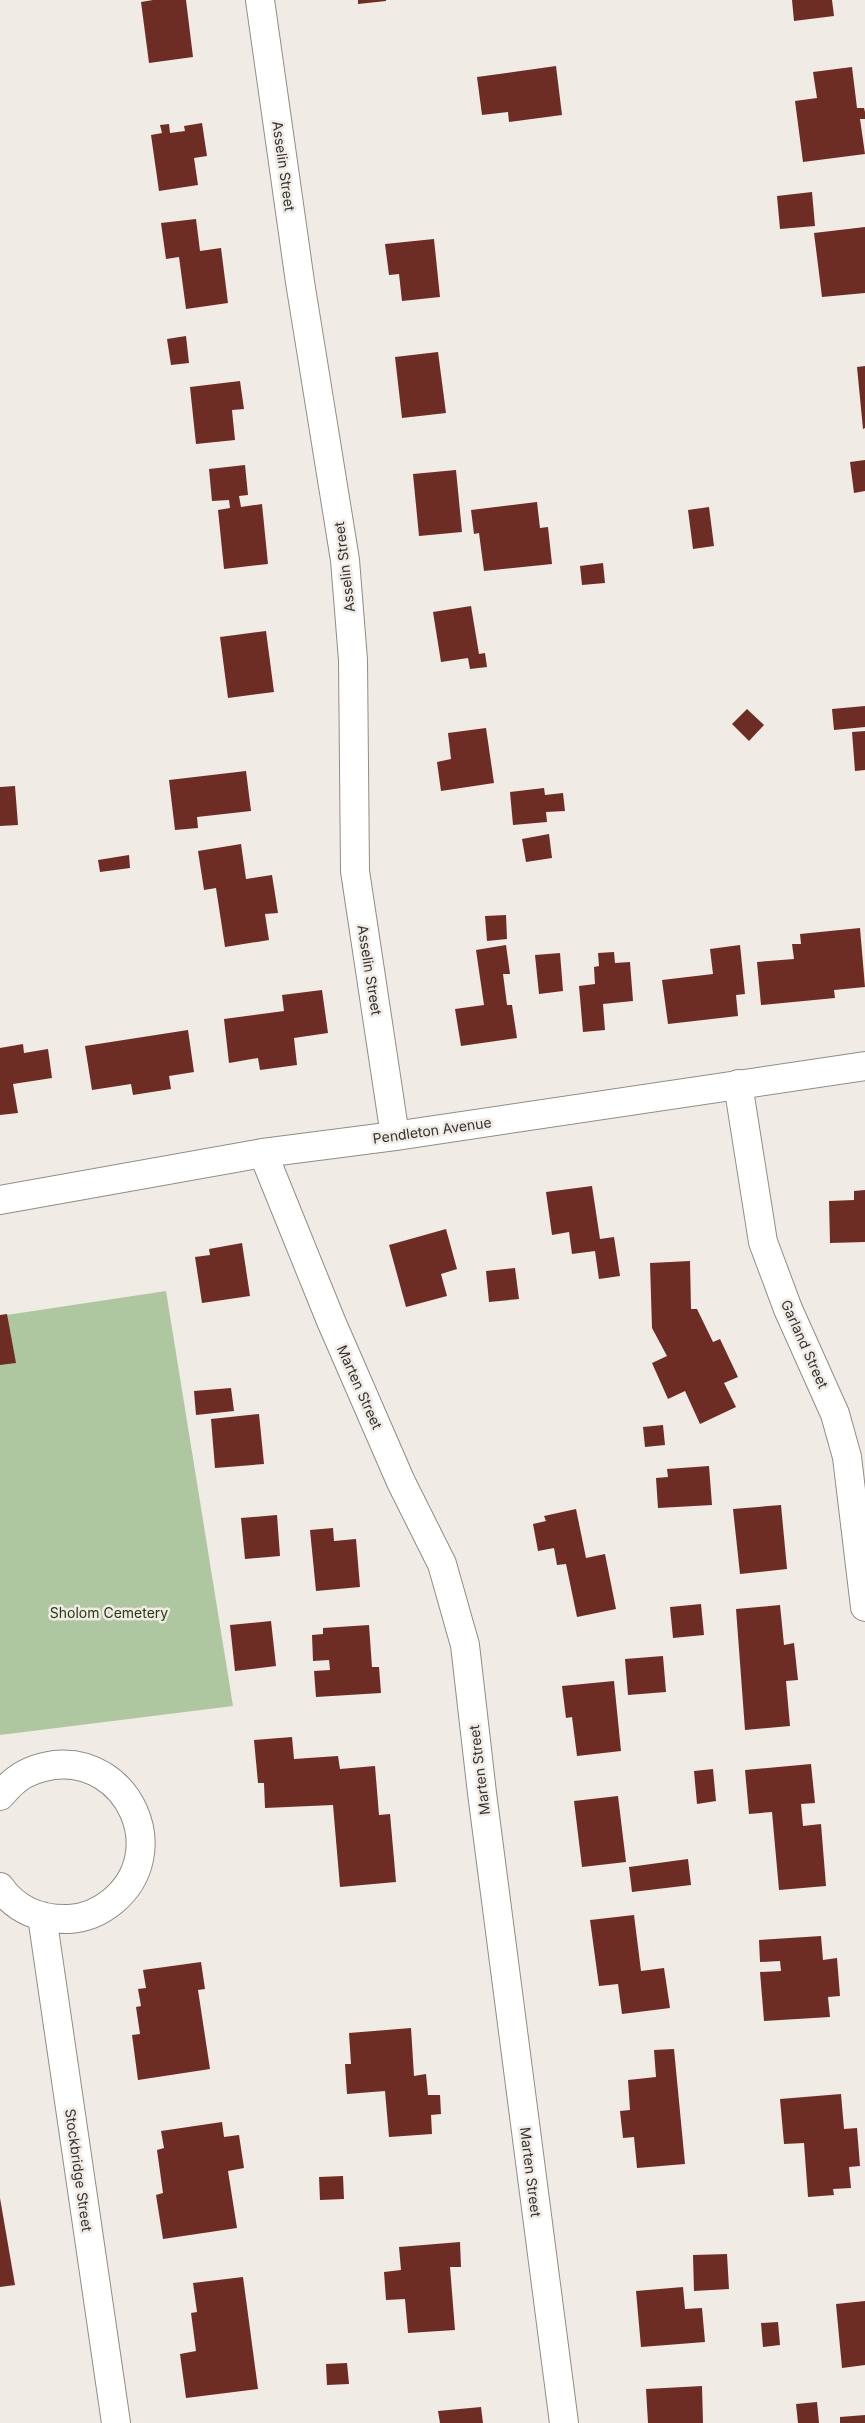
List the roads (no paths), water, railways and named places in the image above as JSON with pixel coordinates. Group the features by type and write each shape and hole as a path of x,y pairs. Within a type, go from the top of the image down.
{"street":[{"name":"Asselin Street","path":"260,0 300,282 345,560 353,660 355,871 395,1136"},
{"name":"Pendleton Avenue","path":"0,1200 263,1153 395,1136 865,1066"},
{"name":"Garland Street","path":"738,1084 763,1242 788,1309 835,1414 847,1457 865,1606"},
{"name":"Marten Street","path":"263,1153 342,1348 401,1482 442,1564 465,1645 482,1793 564,2423"},
{"path":"0,1796 16,1779 40,1767 67,1764 91,1769 113,1782 129,1801 139,1824 141,1848 135,1873 122,1894 103,1909 80,1919 55,1920 29,1913 7,1898 0,1887"},
{"name":"Stockbridge Street","path":"42,1916 116,2423"}],"park label":[{"name":"Sholom Cemetery","path":"109,1612"}]}
